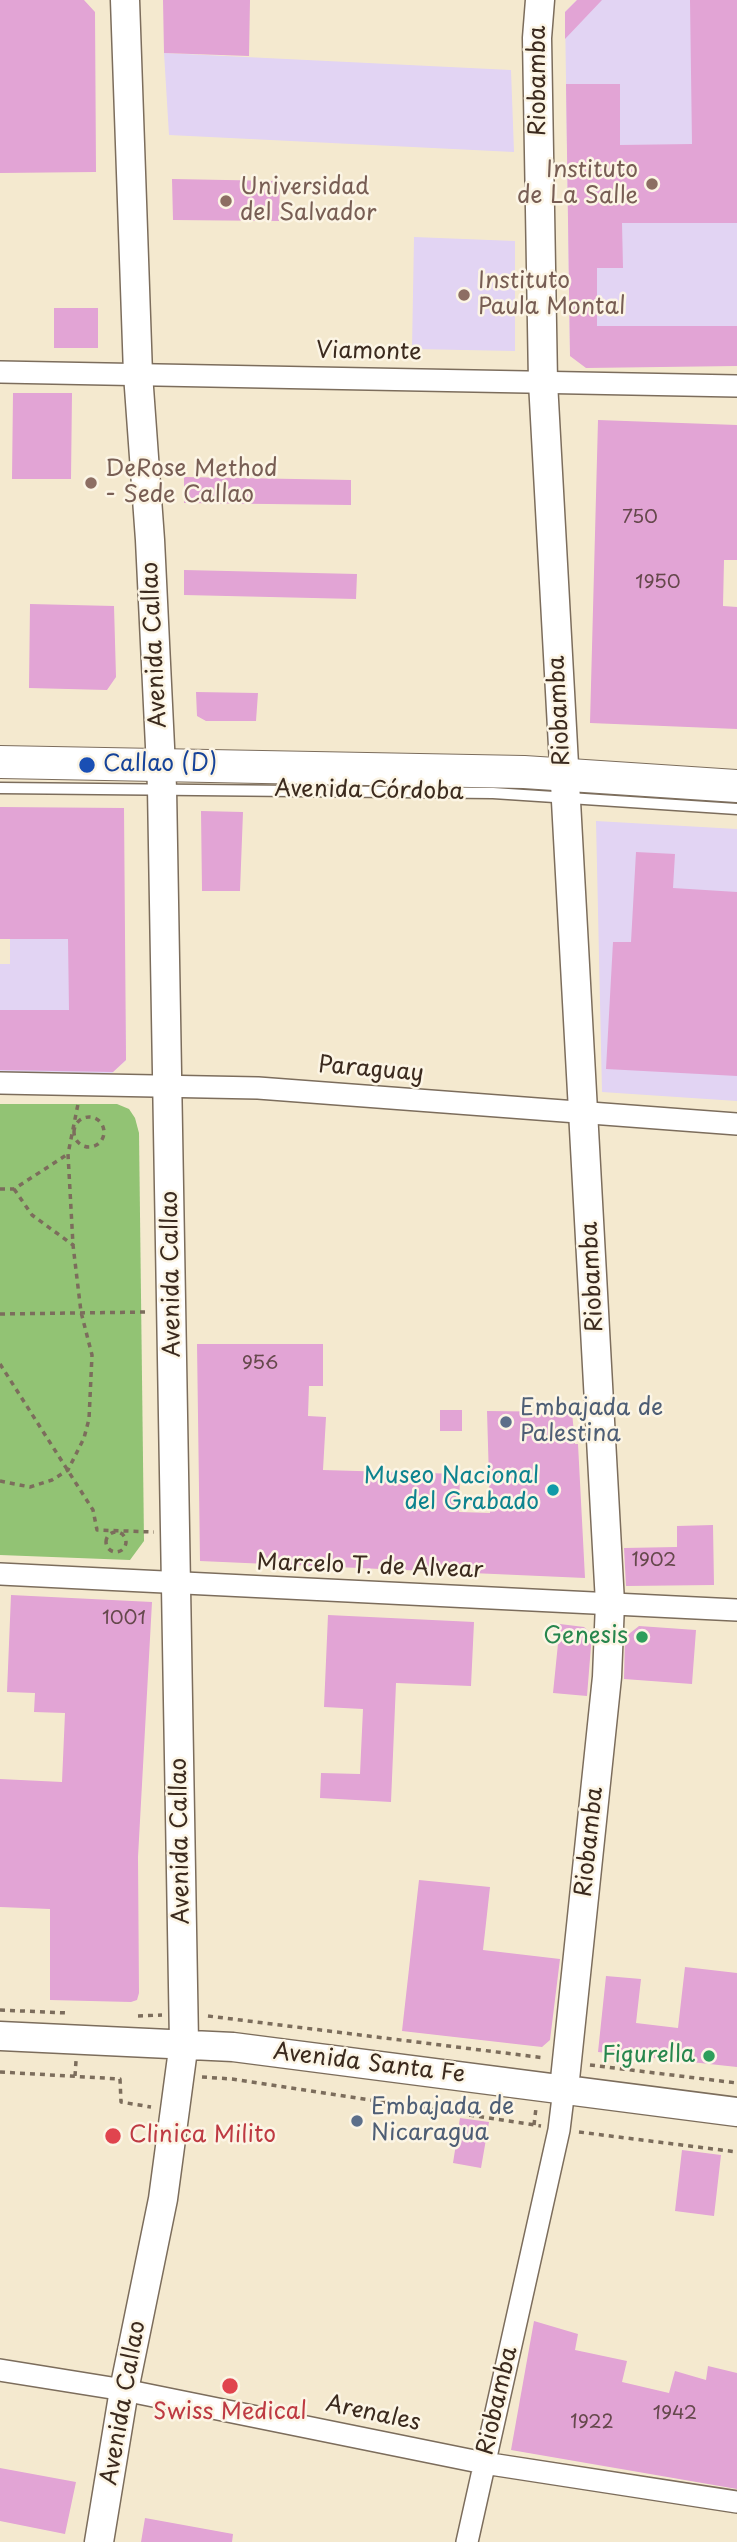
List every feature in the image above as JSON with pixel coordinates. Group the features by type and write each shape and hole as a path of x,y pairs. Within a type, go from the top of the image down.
{"main road":[{"name":"Avenida Callao","path":"99,2542 124,2390 163,2199 184,2042 169,1084 161,775 138,374 125,0"},
{"name":"Riobamba","path":"540,0 537,38 543,382 610,1603 607,1677 564,2089"},
{"name":"Avenida Córdoba","path":"0,762 161,775 564,785 737,786"},
{"name":"Avenida Santa Fe","path":"0,2036 184,2042 737,2112"}],"street":[{"name":"Viamonte","path":"0,372 737,386"},
{"name":"Paraguay","path":"0,1083 258,1087 737,1124"},
{"name":"Marcelo T. de Alvear","path":"0,1574 176,1585 737,1610"},
{"name":"Riobamba","path":"467,2542 559,2130 564,2089"},
{"name":"Arenales","path":"0,2370 124,2390 484,2463 737,2502"}],"lane":[{"name":"Avenida Córdoba","path":"0,788 161,775"},
{"name":"Avenida Córdoba","path":"564,785 737,809"}],"path":[{"path":"0,1481 30,1487 52,1480 68,1470 84,1438 92,1398 92,1355 81,1312 73,1245 68,1154 83,1083"},
{"path":"84,1118 94,1118 103,1129 102,1138 91,1147 82,1145 75,1138 73,1128 84,1118"},
{"path":"0,1189 14,1189 68,1154"},
{"path":"14,1189 32,1215 73,1245"},
{"path":"0,1314 173,1311"},
{"path":"0,1364 93,1510 97,1530 175,1533"},
{"path":"118,1531 124,1534 127,1544 117,1552 110,1550 106,1541 108,1535 118,1531"},
{"path":"0,2072 120,2079 123,2085 121,2102 176,2110"},
{"path":"196,2077 246,2081 559,2130 737,2152"}],"shaded area":[{"name":"Instituto de La Salle","path":"577,0 737,0 737,366 570,356 565,12"},
{"path":"164,53 511,70 514,152 169,135"},
{"name":"Instituto Paula Montal","path":"414,237 515,241 515,351 412,349"},
{"path":"596,821 737,829 737,1101 602,1092"},
{"path":"123,895 126,1060 112,1073 0,1074 0,964 10,964 10,924"}],"green space":[{"path":"0,1104 117,1104 129,1109 135,1118 139,1133 144,1541 130,1560 0,1555"}],"building":[{"path":"0,0 84,0 95,12 96,172 0,173"},
{"path":"163,0 250,0 249,56 164,53"},
{"path":"577,0 602,0 565,39 565,12"},
{"path":"690,0 737,0 737,223 622,223 623,268 597,268 597,326 737,326 737,366 586,368 570,356 566,84 620,84 620,145 692,144"},
{"name":"Universidad del Salvador","path":"172,179 280,181 279,221 173,220"},
{"path":"54,308 98,308 98,348 54,348"},
{"path":"13,393 72,393 71,479 12,479"},
{"path":"598,420 737,425 737,560 724,560 723,606 737,607 737,729 590,723"},
{"path":"184,477 351,480 351,505 184,503"},
{"path":"184,570 357,574 356,599 184,595"},
{"path":"30,604 114,606 116,677 107,690 29,688"},
{"path":"196,692 258,693 256,721 206,721 197,716"},
{"path":"0,807 124,808 126,1060 113,1072 0,1070 0,1010 69,1010 68,939 0,939"},
{"path":"201,811 243,812 240,891 202,891"},
{"path":"636,852 675,854 673,888 737,892 737,1076 606,1069 613,942 631,942"},
{"path":"197,1344 323,1344 323,1386 309,1386 308,1416 326,1417 323,1470 460,1474 459,1512 490,1513 487,1411 572,1412 575,1444 578,1444 585,1578 200,1561"},
{"path":"440,1410 462,1410 462,1431 440,1431"},
{"path":"713,1525 714,1585 626,1586 624,1548 677,1547 677,1526"},
{"path":"11,1595 152,1602 138,1857 139,1993 137,2000 131,2002 50,2000 50,1909 0,1907 0,1779 62,1782 65,1713 34,1712 35,1693 7,1692"},
{"path":"328,1615 474,1622 471,1686 396,1683 391,1802 320,1798 321,1773 360,1774 363,1709 324,1707"},
{"path":"560,1624 584,1627 592,1634 587,1696 553,1693"},
{"path":"639,1626 696,1630 692,1684 624,1679 625,1637"},
{"path":"419,1880 490,1887 483,1950 560,1959 550,2040 542,2047 402,2031"},
{"path":"685,1967 737,1973 737,2067 598,2052 606,1976 641,1979 636,2023 678,2028"},
{"path":"460,2118 489,2122 481,2168 453,2163"},
{"path":"682,2150 721,2155 714,2216 675,2211"},
{"path":"534,2321 578,2334 575,2350 627,2361 622,2382 669,2393 675,2371 706,2380 708,2366 737,2373 737,2489 511,2450"},
{"path":"0,2468 76,2482 65,2534 0,2521"},
{"path":"145,2518 233,2534 232,2542 141,2542"}],"place":[{"name":"Instituto de La Salle","path":"652,184"},
{"name":"Universidad del Salvador","path":"226,201"},
{"name":"Instituto Paula Montal","path":"464,295"},
{"name":"DeRose Method - Sede Callao","path":"91,483"},
{"name":"Callao (D)","path":"87,765"},
{"name":"Embajada de Palestina","path":"506,1422"},
{"name":"Museo Nacional del Grabado","path":"553,1490"},
{"name":"Genesis","path":"642,1637"},
{"name":"Figurella","path":"709,2056"},
{"name":"Embajada de Nicaragua","path":"357,2121"},
{"name":"Clinica Milito","path":"113,2136"},
{"name":"Swiss Medical","path":"230,2386"}]}
